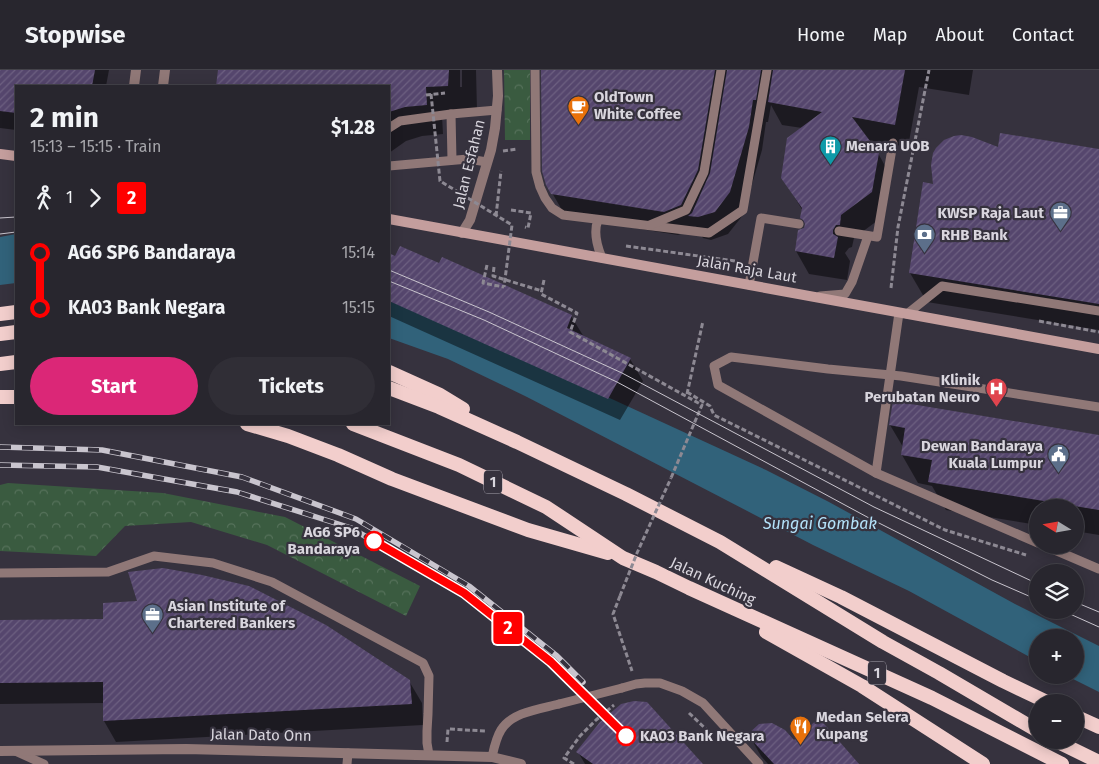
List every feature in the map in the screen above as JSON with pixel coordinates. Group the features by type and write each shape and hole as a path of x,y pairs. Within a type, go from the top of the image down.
{"highway":[{"path":"0,314 15,312"},
{"path":"0,334 15,332"},
{"path":"0,364 15,362"},
{"path":"390,372 440,395 517,442"},
{"name":"1","path":"390,388 440,406 626,494 720,542 883,642 940,673 1029,726"},
{"path":"0,398 15,397"},
{"path":"250,425 288,436 392,480 528,530 623,558"},
{"name":"Jalan Kuching","path":"357,425 458,465 546,508 623,558 932,698 1062,764"},
{"path":"720,542 841,597 1030,694"},
{"path":"689,588 862,686 983,764"},
{"path":"1084,720 1099,728"},
{"path":"1072,749 1099,762"}],"main road":[{"path":"0,154 15,156"},
{"name":"Jalan Raja Laut","path":"390,219 1099,349"}],"street":[{"path":"134,85 136,70"},
{"path":"163,85 165,70"},
{"name":"Jalan Esfahan","path":"462,233 470,220 496,128 497,70"},
{"name":"Jalan Dato Onn","path":"0,751 186,749 429,755 492,757 521,764"}],"lane":[{"path":"535,70 536,172 540,188 552,208 563,215 709,233 743,210 767,70"},
{"path":"647,226 686,210 704,172 721,70"},
{"path":"390,127 400,121 497,110"},
{"path":"450,114 452,160"},
{"path":"839,231 877,237 894,143"},
{"path":"390,166 468,159 487,162"},
{"path":"749,285 761,218 799,224"},
{"path":"598,220 595,232 602,258"},
{"path":"815,296 844,294 852,282 868,236"},
{"path":"876,473 890,375 903,313 942,286 1099,311"},
{"path":"1029,539 876,473 718,385 714,366 731,356 890,375 1099,407"},
{"path":"1064,554 1099,569"},
{"path":"0,573 108,572 154,556 213,563 272,582 423,663 429,676 427,731 429,755"},
{"path":"492,757 501,730 511,720 523,714 645,683 660,684 682,691 703,704 759,764"},
{"path":"15,751 44,764"},
{"path":"347,764 348,753"}],"path":[{"path":"891,288 898,227 929,70"},
{"path":"426,95 445,93"},
{"path":"431,94 440,181 512,225 528,228 531,213 511,210"},
{"path":"503,151 517,149"},
{"path":"496,216 501,169"},
{"path":"486,265 483,283 504,287 512,225"},
{"path":"622,245 735,261"},
{"path":"494,267 493,276 542,291"},
{"path":"544,280 541,294 577,313 570,332 710,406 714,415 946,530 1035,558"},
{"path":"687,395 703,321"},
{"path":"634,676 612,614 636,553 702,405 687,395"},
{"path":"574,764 564,758 580,736 618,702"},
{"path":"684,707 714,737"},
{"path":"447,744 448,729 492,731"}],"green space":[{"path":"504,70 530,70 530,140 505,140"},
{"path":"8,483 163,493 285,517 420,586 406,616 267,545 191,522 125,526 96,556 0,551 0,485"}],"water":[{"path":"15,234 15,283 0,285 0,237"},
{"name":"Sungai Gombak","path":"390,301 450,325 766,470 829,502 1029,611 1029,619 1045,619 1065,629 1029,629 1029,657 909,591 813,545 527,397 448,359 390,338"},
{"name":"Sungai Gombak","path":"1084,638 1099,646 1099,692 1083,684"}],"building":[{"path":"0,70 95,70 92,85 15,85 15,113 0,111"},
{"path":"218,70 449,70 448,86 426,87 427,105 405,107 390,112 390,85 216,85"},
{"path":"541,70 715,70 698,170 681,205 664,212 551,194 542,171"},
{"path":"727,70 761,70 756,100 753,100 749,127 730,192 715,212 698,217 688,216 692,213 710,173"},
{"path":"773,70 905,70 895,125 852,117 879,153 872,192 841,215 840,225 836,225 833,230 833,234 838,237 834,258 795,251 798,230 804,228 805,224 800,218 802,208 781,178 787,138 822,112 768,102"},
{"path":"1000,133 1099,149 1099,304 909,273 923,182 933,184 931,165 936,148 944,140 961,135 998,147"},
{"path":"400,246 439,263 442,257 572,315 567,328 631,358 608,399 390,301 390,254 395,256"},
{"path":"893,401 1099,435 1099,510 1084,508 1084,499 1032,499 928,482 932,460 901,455 905,428 889,425"},
{"path":"163,568 249,586 326,625 410,680 412,704 103,721 103,682 0,683 0,620 103,619 103,603 137,601 128,572"},
{"name":"KA03 Bank Negara","path":"634,701 647,702 703,764 593,764 576,752 600,722 621,704"},
{"name":"Medan Selera Kupang","path":"819,718 859,764 774,764 747,735 759,724 772,723 785,730 794,740"}],"tram line":[{"path":"0,218 15,217"},
{"path":"0,234 15,232"},
{"path":"390,270 489,312 622,373 874,507 1029,580"},
{"path":"390,281 484,320 617,382 869,518 992,580 1029,596"},
{"path":"1084,606 1099,612"},
{"path":"1081,619 1099,627"}],"railway":[{"path":"0,447 102,450 242,477 356,519 469,586 557,656 583,682"},
{"path":"0,465 97,467 237,492 351,528 463,593 551,662 574,686"}],"train":[{"name":"2","path":"374,541 464,593 551,662 626,736"}],"place":[{"name":"OldTown White Coffee","path":"578,125"},
{"name":"Menara UOB","path":"830,165"},
{"name":"KWSP Raja Laut","path":"1060,232"},
{"name":"RHB Bank","path":"925,254"},
{"name":"Klinik Perubatan Neuro","path":"996,408"},
{"name":"Dewan Bandaraya Kuala Lumpur","path":"1059,474"},
{"name":"AG6 SP6 Bandaraya","path":"374,541"},
{"name":"Asian Institute of Chartered Bankers","path":"152,634"},
{"name":"KA03 Bank Negara","path":"626,736"},
{"name":"Medan Selera Kupang","path":"800,745"}]}
